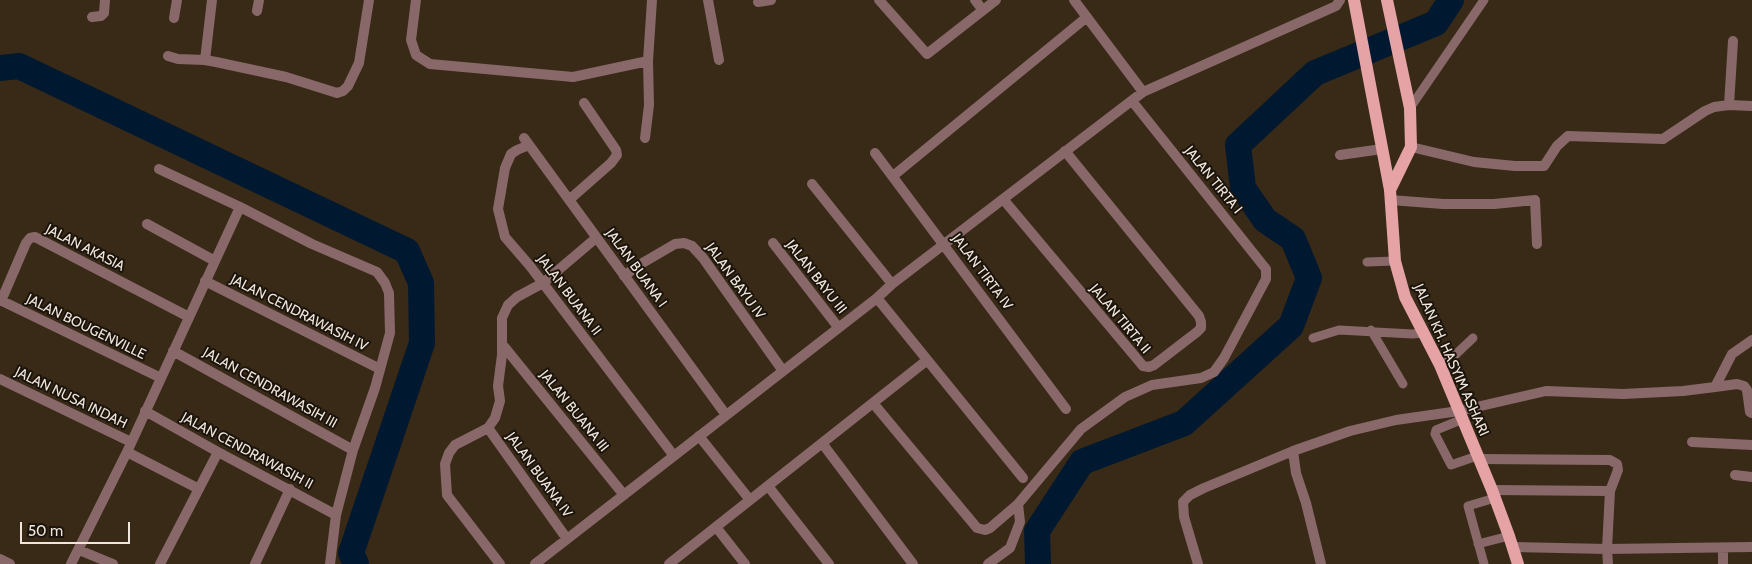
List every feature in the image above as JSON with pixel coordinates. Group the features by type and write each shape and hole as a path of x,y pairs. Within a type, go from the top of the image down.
{"main road":[{"name":"JALAN KH. HASYIM ASHARI","path":"1387,1 1410,108 1411,147 1390,195"},
{"name":"JALAN KH. HASYIM ASHARI","path":"1355,2 1390,195 1394,261 1405,296 1440,365 1461,415 1511,541 1518,564"}],"street":[{"path":"92,17 101,16 104,13 105,0"},
{"path":"174,18 177,0"},
{"path":"205,60 212,0"},
{"path":"256,12 258,0"},
{"path":"168,56 178,59 205,60 286,78 337,93 343,91 348,86 358,63 369,0"},
{"path":"416,0 412,40 416,55 430,64 573,77 648,61"},
{"path":"645,138 649,105 648,61 652,0"},
{"path":"708,0 719,60"},
{"path":"758,2 771,0"},
{"path":"879,0 927,54 996,0"},
{"path":"975,0 982,10"},
{"path":"1074,0 1143,92"},
{"path":"535,564 877,298 892,284 1143,92 1336,6 1340,0"},
{"path":"893,176 1087,17"},
{"path":"1730,105 1734,41"},
{"name":"JALAN TIRTA I","path":"1018,504 1081,429 1125,397 1152,385 1201,378 1214,372 1224,358 1266,279 1266,268 1132,101"},
{"path":"569,200 611,164 617,154 584,103"},
{"path":"1411,147 1474,162 1514,166 1544,166 1558,146 1568,136 1662,139 1714,107 1730,105 1752,106"},
{"name":"JALAN BUANA I","path":"526,142 726,415"},
{"name":"JALAN BUANA II","path":"526,142 511,154 505,168 498,209 505,237 543,283 674,456"},
{"path":"1340,154 1382,149"},
{"name":"JALAN TIRTA II","path":"1003,199 1143,366 1154,365 1197,332 1201,328 1202,322 1199,316 1065,151"},
{"name":"JALAN TIRTA IV","path":"874,152 1066,409"},
{"path":"159,169 240,207 312,244 377,272 386,283 389,293 390,333 353,450 336,514 330,564"},
{"path":"812,184 892,284"},
{"path":"1390,195 1443,204 1494,204 1535,200 1537,244"},
{"path":"71,564 129,447 240,207"},
{"path":"147,224 215,261"},
{"name":"JALAN AKASIA","path":"1,300 26,243 30,238 35,237 189,316"},
{"path":"500,564 447,495 445,464 449,453 456,445 488,428 495,418 500,401 498,386 502,344 502,318 508,304 543,283 596,238"},
{"name":"JALAN BAYU IV","path":"624,276 675,244 684,243 692,246 703,258 783,370"},
{"name":"JALAN BAYU III","path":"773,243 838,327"},
{"name":"JALAN CENDRAWASIH IV","path":"205,281 380,369"},
{"path":"877,298 926,361 1023,478"},
{"name":"JALAN BOUGENVILLE","path":"1,300 161,378"},
{"path":"1715,386 1732,354 1752,341"},
{"name":"JALAN BUANA III","path":"502,344 624,495"},
{"name":"JALAN CENDRAWASIH III","path":"173,351 353,450"},
{"path":"670,564 926,361"},
{"name":"JALAN NUSA INDAH","path":"0,379 129,447 199,489"},
{"path":"1198,564 1184,516 1184,502 1190,495 1293,451 1350,431 1396,420 1461,415 1546,391 1623,394 1683,391 1738,384 1744,386 1747,390 1750,412 1752,413"},
{"path":"873,403 977,528 985,530 990,528 1018,504"},
{"name":"JALAN CENDRAWASIH II","path":"145,411 336,514"},
{"name":"JALAN BUANA IV","path":"488,428 567,538"},
{"path":"699,436 750,500"},
{"path":"1692,442 1752,445"},
{"path":"822,443 913,564"},
{"path":"1293,451 1296,473 1306,503 1321,564"},
{"path":"160,564 218,452"},
{"path":"1478,458 1610,460 1617,464 1618,470 1610,491 1608,564"},
{"path":"1735,475 1752,477"},
{"path":"768,486 829,564"},
{"path":"255,564 290,489"},
{"path":"1493,494 1610,491"},
{"path":"988,564 1010,548 1020,522 1018,504"},
{"path":"716,527 745,564"},
{"path":"1511,541 1607,549 1752,547"},
{"path":"1723,548 1723,564"},
{"path":"79,550 113,564"},
{"path":"0,559 10,564"}],"lane":[{"path":"1410,108 1484,0"},
{"path":"1367,262 1394,261"},
{"path":"1313,338 1339,330 1424,333"},
{"path":"1371,330 1403,384"},
{"path":"1440,365 1453,357 1472,338"},
{"path":"1461,415 1435,432 1451,465 1478,458"},
{"path":"1484,564 1468,506 1493,494"},
{"path":"1478,544 1511,541"}],"waterway":[{"path":"1038,564 1037,531 1082,462 1184,423 1291,326 1309,278 1293,239 1265,220 1243,188 1238,145 1315,73 1436,23 1451,0"},
{"path":"0,68 19,66 407,251 421,283 422,343 351,553 356,564"}]}
